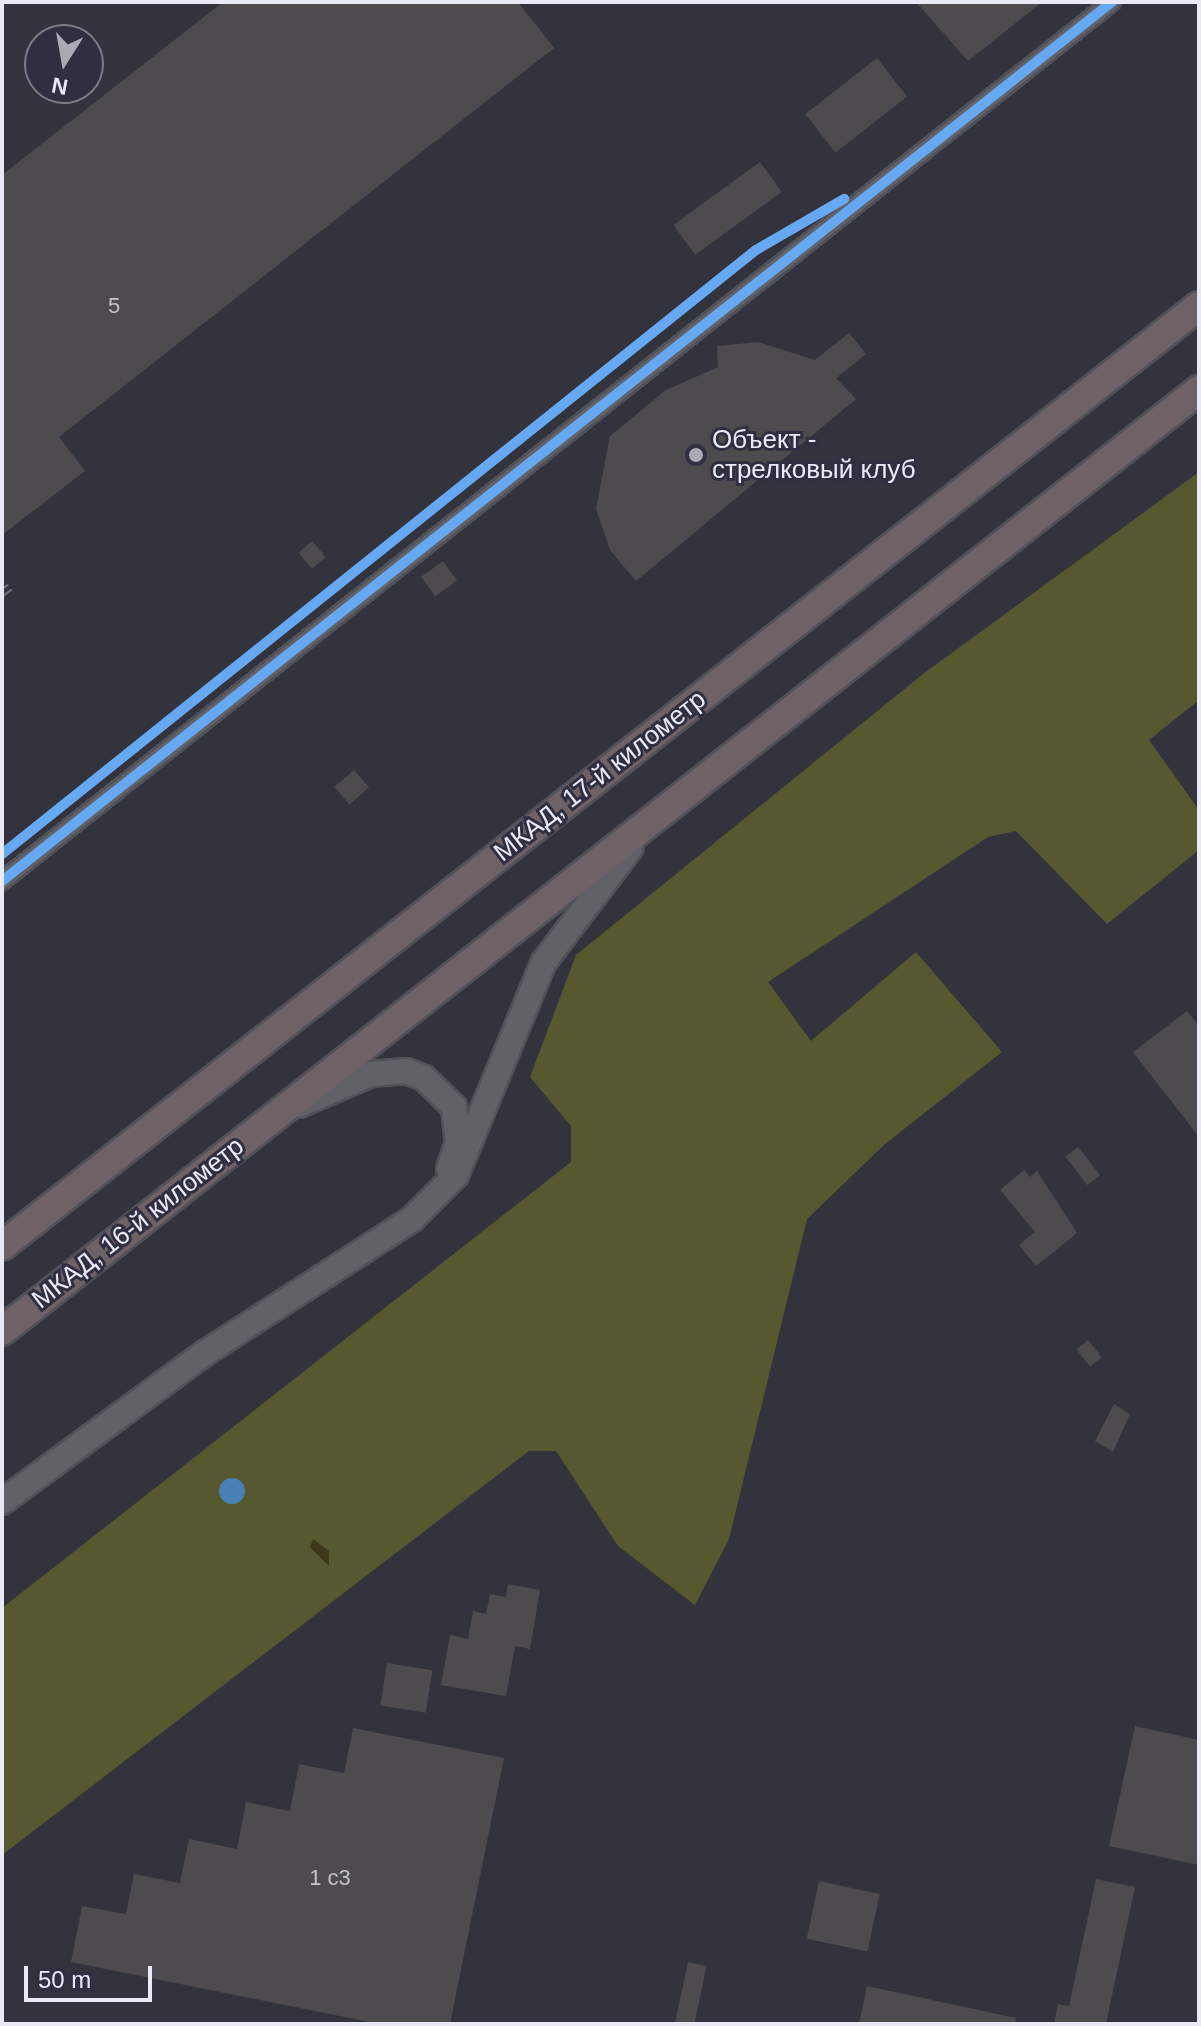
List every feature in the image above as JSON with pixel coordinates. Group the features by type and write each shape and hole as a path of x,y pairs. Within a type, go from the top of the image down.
{"highway":[{"name":"МКАД, 17-й километр","path":"2,1246 1199,306"},
{"path":"275,1116 1199,390"},
{"name":"МКАД, 16-й километр","path":"2,1331 275,1116"}],"main road":[{"path":"2,1502 205,1353 412,1219 438,1193 468,1159 544,962 595,888 662,812"},
{"path":"275,1116 371,1074 406,1071 424,1078 454,1107 457,1125 438,1193"}],"street":[{"path":"2,881 1112,2"}],"green space":[{"path":"1199,472 1199,700 1149,740 1199,810 1199,850 1107,924 1016,831 988,837 768,982 811,1041 916,952 1002,1052 885,1144 807,1219 729,1539 695,1605 618,1546 556,1451 529,1451 2,1855 2,1608 571,1162 571,1126 530,1077 576,955 923,674"}],"sand":[{"path":"313,1539 329,1551 329,1566 310,1547"}],"water":[{"path":"232,1478 241,1482 245,1491 241,1500 232,1504 223,1500 219,1491 223,1482"}],"building":[{"path":"223,2 518,2 554,48 59,437 85,471 2,535 2,175 93,104 104,104 104,95"},
{"path":"916,2 1042,2 968,61"},
{"path":"877,58 907,97 835,153 805,114"},
{"path":"760,162 782,192 695,255 673,225"},
{"name":"Объект - стрелковый клуб","path":"849,333 866,354 836,378 856,399 636,581 610,550 596,509 610,436 666,390 718,367 717,346 758,342 815,360"},
{"path":"312,541 326,557 312,569 298,553"},
{"path":"443,561 457,580 435,596 421,577"},
{"path":"354,770 369,787 349,804 334,787"},
{"path":"1187,1011 1199,1026 1199,1137 1133,1052"},
{"path":"1078,1147 1100,1175 1088,1185 1065,1157"},
{"path":"1024,1170 1030,1177 1037,1171 1077,1233 1036,1266 1019,1245 1035,1232 1000,1190"},
{"path":"1088,1340 1102,1357 1090,1367 1076,1349"},
{"path":"1114,1404 1130,1414 1113,1452 1095,1441"},
{"path":"508,1584 540,1590 530,1649 515,1646 506,1696 441,1685 450,1635 468,1639 473,1611 486,1614 490,1594 506,1597"},
{"path":"387,1663 432,1670 426,1713 380,1705"},
{"path":"1135,1726 1199,1740 1199,1865 1109,1846"},
{"path":"353,1728 504,1758 450,2024 379,2024 71,1962 82,1906 126,1914 134,1874 180,1883 189,1839 237,1849 246,1802 290,1811 299,1764 344,1773"},
{"path":"1096,1879 1135,1887 1106,2024 1054,2024 1058,2004 1069,2006"},
{"path":"819,1881 880,1894 867,1952 807,1939"},
{"path":"688,1962 707,1966 694,2024 675,2024"},
{"path":"867,1986 1016,2018 1015,2024 859,2024"}],"railway":[{"path":"2,593 10,587"}],"cycle path":[{"path":"2,881 1112,2"},
{"path":"2,854 756,250 844,199"}],"place":[{"name":"Объект - стрелковый клуб","path":"696,455"}]}
